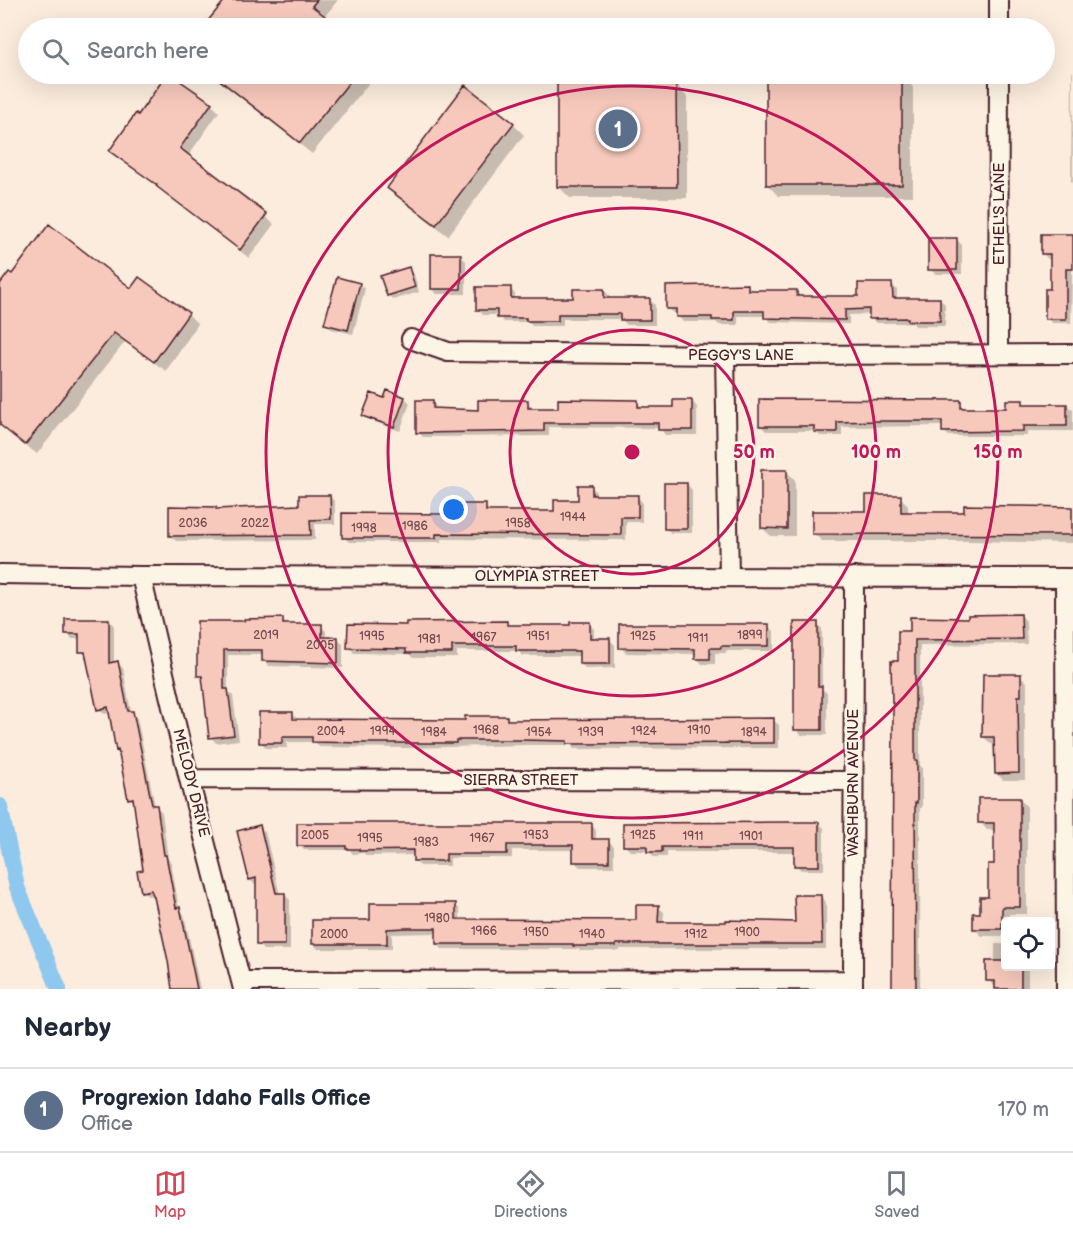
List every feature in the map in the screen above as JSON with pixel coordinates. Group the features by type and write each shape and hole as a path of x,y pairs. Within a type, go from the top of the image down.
{"street":[{"path":"999,0 999,18"},
{"name":"ETHEL'S LANE","path":"998,354 999,84"},
{"name":"PEGGY'S LANE","path":"411,339 448,351 725,355 1073,354"},
{"path":"725,355 729,576"},
{"name":"OLYMPIA STREET","path":"0,574 1069,578"},
{"name":"MELODY DRIVE","path":"141,576 189,779 242,985"},
{"name":"WASHBURN AVENUE","path":"853,985 854,577"},
{"path":"1066,989 1069,578"},
{"name":"SIERRA STREET","path":"189,779 853,781"},
{"path":"242,985 853,985"}],"building":[{"path":"225,0 317,0 312,6 327,18 210,18"},
{"path":"160,84 184,84 212,103 180,148 267,214 240,250 157,185 109,151 136,113 138,115"},
{"path":"225,84 348,84 300,143"},
{"path":"557,84 676,84 677,187 557,187"},
{"path":"766,84 902,84 902,185 766,185"},
{"path":"465,85 514,123 436,225 387,188"},
{"path":"49,224 131,288 139,277 189,313 154,362 114,333 25,445 0,425 0,284 9,272 12,274"},
{"path":"1041,234 1073,234 1073,269 1066,269 1066,319 1045,319 1045,289 1050,289 1050,254 1041,254"},
{"path":"928,238 957,238 957,270 928,270"},
{"path":"431,254 461,254 461,289 431,289"},
{"path":"409,267 415,287 387,296 380,276"},
{"path":"337,277 360,283 348,330 324,324"},
{"path":"858,283 892,283 893,298 940,298 940,321 908,321 908,318 869,319 869,309 845,310 845,320 764,318 764,311 734,311 734,320 712,320 712,317 676,317 676,309 666,309 666,286 748,284 748,290 797,290 797,296 858,296"},
{"path":"476,287 511,287 511,298 573,298 573,289 604,289 604,298 650,298 650,320 620,320 620,314 558,314 558,321 497,318 497,310 476,310"},
{"path":"387,390 405,397 394,427 362,416 371,393 384,398"},
{"path":"558,399 638,400 638,407 673,407 673,400 692,400 692,430 658,430 658,423 544,423 544,431 416,433 416,400 433,400 433,408 478,410 478,400 528,400 528,408 558,408"},
{"path":"759,399 961,400 961,408 1006,408 1006,400 1023,400 1023,404 1067,404 1067,426 1023,426 1023,431 942,432 942,421 837,422 837,432 814,432 814,426 759,426"},
{"path":"761,470 787,470 787,529 761,528"},
{"path":"664,483 687,483 687,529 664,529"},
{"path":"578,485 592,485 592,495 638,495 638,517 621,517 621,535 436,534 436,538 342,538 342,513 446,514 446,504 486,504 486,511 554,511 554,500 578,500"},
{"path":"299,495 330,495 331,519 310,520 311,535 169,536 169,506 216,507 216,509 299,505"},
{"path":"866,495 901,495 901,512 964,512 964,505 1072,507 1072,535 812,534 812,511 866,511"},
{"path":"1021,614 1022,639 915,640 916,989 892,989 893,703 891,661 898,661 898,631 910,631 910,617 968,618 968,615"},
{"path":"283,618 283,624 322,624 322,637 338,637 338,663 262,661 262,650 224,650 224,689 228,689 234,735 209,738 202,676 197,676 197,621"},
{"path":"65,619 109,619 109,663 118,661 128,711 133,711 152,805 157,805 164,855 166,855 176,908 180,907 197,989 172,989 154,897 151,890 141,892 137,871 143,870 133,798 128,799 108,707 97,710 85,652 79,652 79,634 65,634"},
{"path":"507,621 507,625 570,625 570,622 590,622 590,638 610,638 610,664 579,664 579,651 516,651 516,646 452,646 452,653 406,653 406,649 347,648 348,624 406,625 406,622"},
{"path":"794,622 818,622 818,686 822,686 822,730 794,730"},
{"path":"619,624 769,624 769,646 710,648 710,659 695,659 695,649 619,648"},
{"path":"983,674 1021,674 1021,696 1018,696 1019,773 995,774 994,737 982,737"},
{"path":"259,712 293,712 293,719 465,720 465,716 507,716 507,720 774,718 774,743 567,744 567,741 456,740 456,743 366,743 312,742 312,737 282,737 282,743 259,743"},
{"path":"978,798 1020,798 1020,907 1002,907 1001,929 973,929 973,913 980,913 980,897 988,897 988,864 994,864 994,823 978,823"},
{"path":"819,822 819,866 794,866 794,847 662,847 662,852 647,852 647,846 623,846 623,823"},
{"path":"297,823 592,823 592,839 609,839 609,862 573,862 573,845 507,845 507,854 446,854 446,861 413,861 413,850 359,851 359,849 346,849 346,846 297,846"},
{"path":"260,825 276,893 285,893 285,945 256,945 256,878 249,880 237,831"},
{"path":"794,895 821,895 822,944 573,946 573,944 436,944 436,928 406,928 387,929 387,944 312,944 312,920 370,920 370,903 456,903 456,919 636,920 636,905 659,905 658,922 726,922 726,920 795,922"},
{"path":"986,961 1001,961 1001,971 1021,971 1021,989 995,989 995,981 986,981"}],"waterway":[{"path":"0,806 17,887 59,989"}],"place":[{"name":"Progrexion Idaho Falls Office","path":"618,129"}]}
